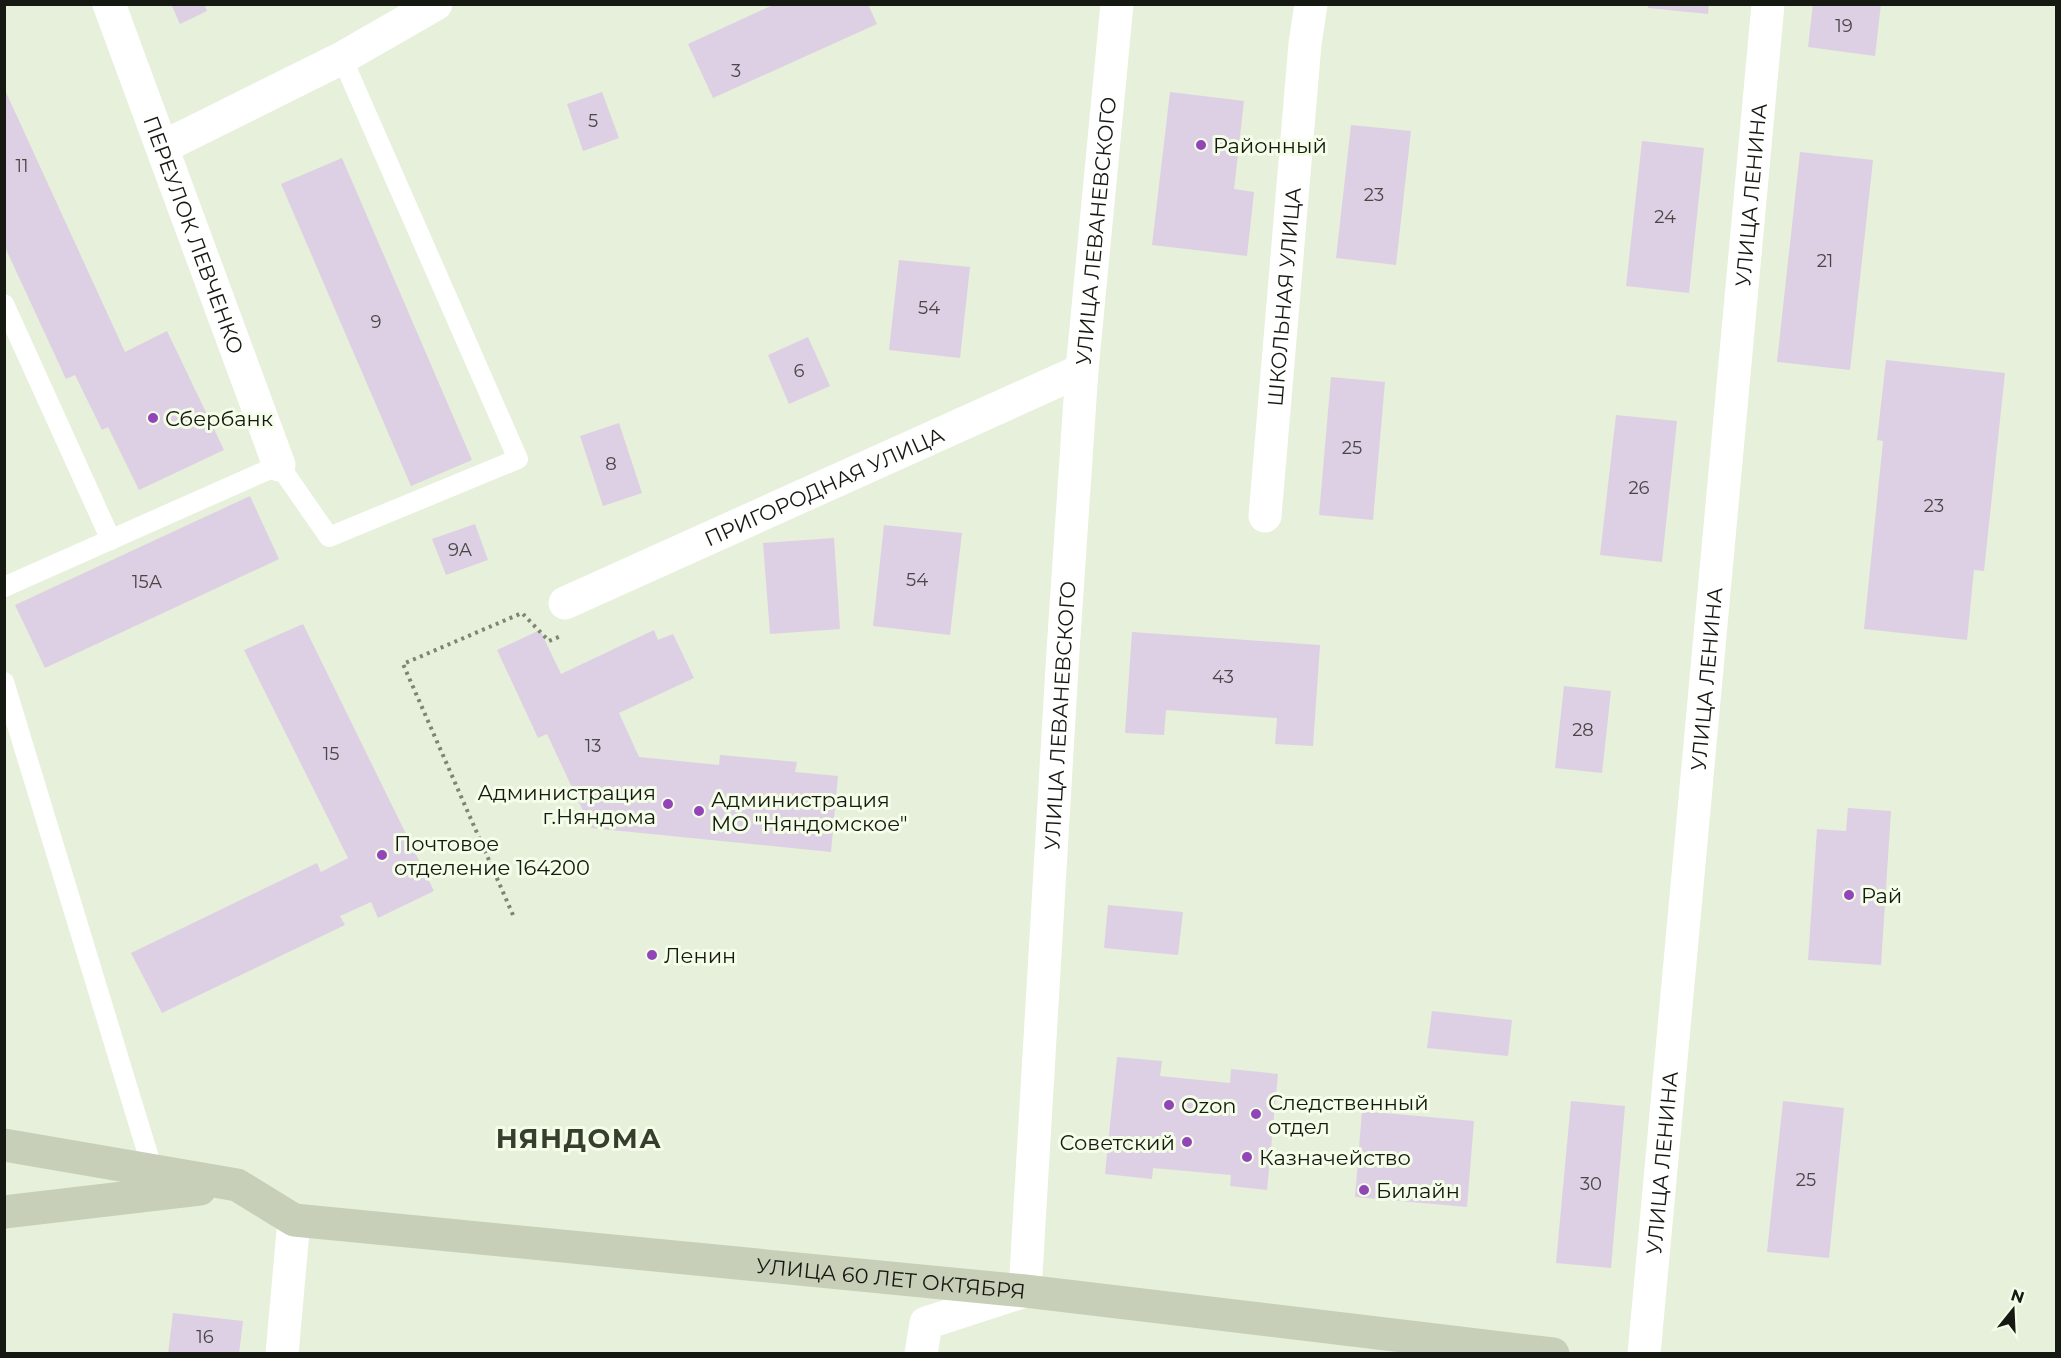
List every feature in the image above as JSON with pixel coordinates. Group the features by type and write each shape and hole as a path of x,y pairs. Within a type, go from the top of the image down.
{"street":[{"name":"ПЕРЕУЛОК ЛЕВЧЕНКО","path":"109,4 279,465"},
{"path":"163,147 342,58 436,4"},
{"name":"УЛИЦА ЛЕВАНЕВСКОГО","path":"1025,1291 1082,370 1117,4"},
{"name":"ШКОЛЬНАЯ УЛИЦА","path":"1265,516 1305,44 1311,4"},
{"name":"УЛИЦА ЛЕНИНА","path":"1644,1353 1768,4"},
{"name":"ПРИГОРОДНАЯ УЛИЦА","path":"568,618 1082,370"},
{"name":"УЛИЦА 60 ЛЕТ ОКТЯБРЯ","path":"4,1145 237,1185 294,1220 1025,1291 1553,1353"},
{"path":"4,1212 237,1185"},
{"path":"282,1353 294,1220"},
{"path":"921,1353 926,1323 1025,1291"}],"lane":[{"path":"4,587 279,465 329,537 518,459 342,58"},
{"path":"4,304 111,540"},
{"path":"4,682 153,1171"}],"path":[{"path":"513,915 403,664 522,613 549,641 568,618"}],"building":[{"path":"171,4 204,4 207,11 180,24"},
{"path":"775,4 868,4 877,24 713,98 688,44"},
{"path":"1648,4 1709,4 1708,14 1648,8"},
{"path":"1813,4 1881,4 1875,56 1808,47"},
{"path":"4,88 125,352 167,331 224,450 139,490 108,427 102,430 75,375 66,379 4,245"},
{"path":"602,92 619,138 583,151 567,104"},
{"name":"Районный","path":"1170,92 1244,101 1234,189 1254,192 1247,256 1152,245"},
{"path":"1351,125 1411,131 1396,265 1336,258"},
{"path":"1642,141 1704,148 1689,293 1626,286"},
{"path":"1800,152 1873,160 1850,370 1777,362"},
{"path":"342,158 472,460 411,486 281,184"},
{"path":"899,260 970,267 960,358 889,350"},
{"path":"808,337 830,386 789,404 768,355"},
{"path":"1886,360 2005,373 1984,571 1974,570 1967,640 1864,629 1883,441 1877,440"},
{"path":"1331,377 1385,382 1373,520 1319,515"},
{"path":"1616,415 1677,421 1662,562 1600,555"},
{"path":"619,423 642,493 603,506 580,436"},
{"path":"250,496 279,559 45,668 15,605"},
{"path":"475,524 488,560 446,575 432,539"},
{"path":"884,525 962,533 950,635 873,626"},
{"path":"834,538 840,629 770,634 763,543"},
{"path":"303,624 434,891 378,918 371,902 340,916 345,925 162,1013 131,953 317,863 321,872 348,858 244,650"},
{"path":"540,630 561,674 654,630 658,640 673,634 694,678 619,713 639,757 719,765 720,755 797,762 795,772 838,776 831,852 591,828 547,734 538,738 497,650"},
{"path":"1132,632 1320,645 1313,746 1275,744 1277,718 1166,710 1164,735 1125,733"},
{"path":"1564,686 1611,691 1602,773 1555,768"},
{"name":"Рай","path":"1848,808 1891,811 1881,965 1808,960 1817,829 1846,831"},
{"path":"1108,905 1183,912 1178,955 1104,948"},
{"path":"1432,1011 1512,1020 1508,1056 1427,1048"},
{"path":"1117,1057 1162,1061 1160,1076 1230,1083 1231,1069 1278,1074 1267,1190 1230,1186 1231,1175 1153,1168 1152,1179 1105,1174"},
{"path":"1571,1101 1625,1106 1611,1268 1556,1263"},
{"path":"1783,1101 1844,1108 1829,1258 1767,1252"},
{"path":"1362,1111 1474,1121 1467,1207 1355,1197"},
{"path":"173,1313 243,1321 239,1354 168,1354"}],"place":[{"name":"Районный","path":"1201,145"},
{"name":"Сбербанк","path":"153,418"},
{"name":"Администрация г.Няндома","path":"668,804"},
{"name":"Администрация МО \"Няндомское\"","path":"699,811"},
{"name":"Почтовое отделение 164200","path":"382,855"},
{"name":"Рай","path":"1849,895"},
{"name":"Ленин","path":"652,955"},
{"name":"Ozon","path":"1169,1105"},
{"name":"Следственный отдел","path":"1256,1114"},
{"name":"Советский","path":"1187,1142"},
{"name":"Казначейство","path":"1247,1157"},
{"name":"Билайн","path":"1364,1190"}],"district":[{"name":"НЯНДОМА","path":"579,1138"}]}
